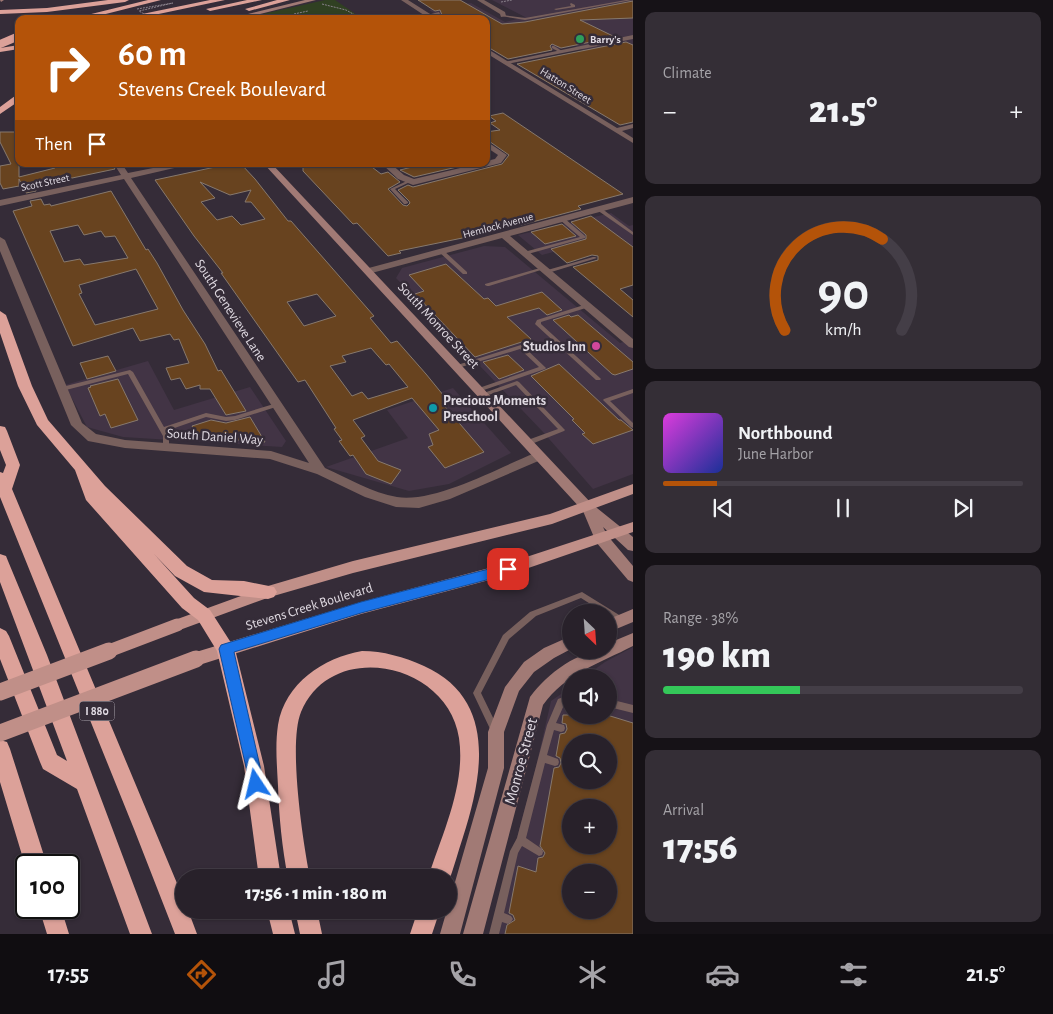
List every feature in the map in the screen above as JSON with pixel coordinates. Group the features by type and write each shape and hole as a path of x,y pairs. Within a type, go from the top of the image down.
{"highway":[{"path":"0,12 47,10 125,0"},
{"path":"92,15 157,0"},
{"path":"143,15 221,0"},
{"path":"182,15 258,0"},
{"path":"221,15 286,0"},
{"path":"0,43 15,39"},
{"path":"0,50 15,47"},
{"path":"0,111 15,99"},
{"path":"0,315 25,386 42,422 82,471 181,572 210,586 244,588 268,592"},
{"path":"0,431 13,464 3,484"},
{"path":"82,471 91,496 188,603 204,615 226,649 254,766 269,869"},
{"name":"I 880","path":"3,484 142,820 186,934"},
{"name":"I 880","path":"0,561 38,655 141,934"},
{"path":"0,636 50,762 86,783"},
{"path":"297,869 288,789 287,732 290,713 305,689 335,666 353,660 375,659 422,673 438,684 452,696 467,728 470,753 468,782 441,869"},
{"path":"0,749 33,854"},
{"path":"53,919 58,934"},
{"path":"280,919 284,934"},
{"path":"308,919 311,934"},
{"path":"421,934 426,919"}],"main road":[{"path":"248,15 313,0"},
{"name":"South Monroe Street","path":"272,167 587,507 620,532"},
{"name":"Stevens Creek Boulevard","path":"0,692 268,592 353,567 544,521 633,489"},
{"name":"South Monroe Street","path":"587,507 602,538"},
{"name":"Stevens Creek Boulevard","path":"0,733 226,649 361,608 508,569 633,527"},
{"path":"620,532 633,546"},
{"path":"602,538 633,576"},
{"name":"Monroe Street","path":"473,934 536,702 542,691 566,672 633,639"},
{"name":"Monroe Street","path":"450,934 496,768 496,732 513,687 529,667 548,652 562,646"}],"street":[{"path":"404,0 429,15"},
{"path":"480,0 503,14 503,16"},
{"path":"507,62 633,37"},
{"name":"Hatton Street","path":"490,52 633,141"},
{"path":"616,130 633,126"},
{"path":"490,146 503,155 498,161 490,163"},
{"name":"South Genevieve Lane","path":"120,167 321,471"},
{"name":"Scott Street","path":"0,203 169,167"},
{"path":"389,167 409,181 420,181 475,167"},
{"name":"Hemlock Avenue","path":"368,272 633,200"},
{"path":"504,235 633,345"},
{"name":"South Daniel Way","path":"0,240 76,425 92,438 125,444 272,455 321,471 370,494 396,502 419,503 445,496 539,456"}],"lane":[{"path":"503,16 525,19 630,0"},
{"path":"503,16 518,16 574,6 571,4"},
{"path":"553,48 560,52"},
{"path":"406,203 392,189 409,181"},
{"path":"599,209 633,234"},
{"path":"526,253 583,236 562,219"},
{"path":"441,252 465,273"},
{"path":"487,285 595,258"},
{"path":"587,306 539,321 538,324 598,379"},
{"path":"456,367 521,347 543,368 480,392"},
{"path":"62,389 130,372 166,436 166,447"},
{"path":"480,392 517,384 562,430 527,443"},
{"path":"633,391 606,400 633,426"},
{"path":"162,430 206,414 226,419 235,418 277,405"},
{"path":"496,732 478,693 506,637 533,614 582,595 621,620"},
{"path":"494,934 503,918 514,852 521,840 551,725 562,702"},
{"path":"617,705 633,709"},
{"path":"551,725 561,728"},
{"path":"542,758 555,762"},
{"path":"521,840 539,852"}],"path":[{"path":"138,10 173,3 139,11 146,15"},
{"path":"320,4 346,10 355,15"},
{"path":"292,14 311,9"}],"shaded area":[{"path":"492,0 633,0 633,76 575,46 508,59 490,48 490,15 437,15 429,10 471,3 505,22 525,17"},
{"path":"611,213 629,226 633,225 633,271 594,241 542,255 518,235"},
{"path":"484,246 505,247 620,343 633,339 633,474 593,489 543,432 396,278 402,268"},
{"path":"148,361 174,410 250,387 286,441 282,447 123,437 87,427 65,385"},
{"path":"453,388 511,453 449,484 409,491 326,467 408,438 387,410"},
{"path":"633,647 633,934 491,934 535,771 551,701 562,693 562,724 617,724 617,669 595,669 611,659 618,659 618,655"}],"green space":[{"path":"325,0 335,0 357,15 259,15"}],"building":[{"path":"418,0 460,0 486,15 442,15 440,10 435,11"},
{"path":"633,1 633,18 580,20 615,37 561,48 552,44 550,46 552,50 508,59 490,48 490,17 502,24 525,22"},
{"path":"626,42 633,45 633,122 620,125 517,64"},
{"path":"503,113 623,194 578,206 581,209 521,225 517,223 475,233 477,235 399,251 401,253 388,256 357,223 353,224 303,171 303,167 372,167 381,174 388,172 400,182 388,189 403,205 407,206 410,203 409,201 398,190 408,185 413,187 502,164 509,155 490,142 490,131 500,130 490,123 496,121 490,116"},
{"path":"0,132 15,132 15,167 19,167 19,177 54,167 114,167 115,169 34,186 36,191 26,193 19,179 19,186 3,189 0,183 0,166 11,164 0,142"},
{"path":"215,167 244,167 288,221 291,221 374,316 370,318 391,343 397,341 426,374 448,401 442,403 484,452 445,468 428,447 433,445 429,434 439,430 412,398 353,420 365,436 361,438 378,461 401,470 391,484 366,474 353,455 350,456 339,441 342,440 334,429 336,428 305,380 298,382 221,273 223,273 194,236 155,180","holes":["200,182 230,195 251,190 245,202 251,202 265,219 241,225 232,216 217,220 201,202 215,198","317,294 336,316 304,326 287,302","371,348 386,365 389,364 408,387 368,399 362,392 352,396 330,366 346,362 342,356"]},
{"path":"412,167 457,167 414,177 400,170"},
{"path":"111,191 146,250 148,249 157,263 183,310 205,344 218,371 221,370 246,411 226,415 210,389 200,389 200,385 186,389 180,378 171,380 166,368 189,363 179,339 174,340 170,334 140,341 133,328 73,346 13,211 32,206 30,201 41,199 44,205 50,204 51,206","holes":["78,225 84,235 101,231 105,237 115,236 128,258 84,265 80,259 64,262 50,231","136,269 158,309 95,325 79,294 82,293 79,285"]},
{"path":"591,216 633,247 633,285 620,289 633,300 633,317 573,267 598,260 598,256 592,255 567,263 551,249 586,239 586,235 571,222"},
{"path":"562,224 576,236 545,244 531,232"},
{"path":"446,264 484,299 488,298 496,306 542,292 562,310 547,315 539,308 507,317 531,339 475,357 415,294 424,291 409,275"},
{"name":"Studios Inn","path":"569,315 571,317 578,315 633,362 633,369 615,375 612,374 553,320"},
{"path":"508,355 524,370 499,379 483,362"},
{"path":"108,356 116,371 87,379 80,363"},
{"path":"559,364 619,420 633,430 593,444 582,434 585,433 572,420 574,419 531,376"},
{"path":"118,379 138,420 111,428 105,414 100,416 88,388"},
{"path":"250,417 265,442 198,437 192,426 211,420 226,423"},
{"path":"617,718 633,723 633,934 505,934 507,925 515,920 513,915 509,913 518,866 536,872 538,858 543,857 545,853 540,846 554,768 559,767 561,763 560,758 556,756 560,734 565,733 567,729 566,724 617,724"}],"place":[{"name":"Barry's","path":"580,39"},
{"name":"Studios Inn","path":"596,346"},
{"name":"Precious Moments Preschool","path":"433,408"}],"route":[{"path":"256,784 254,766 226,649 361,608 508,569"}]}
